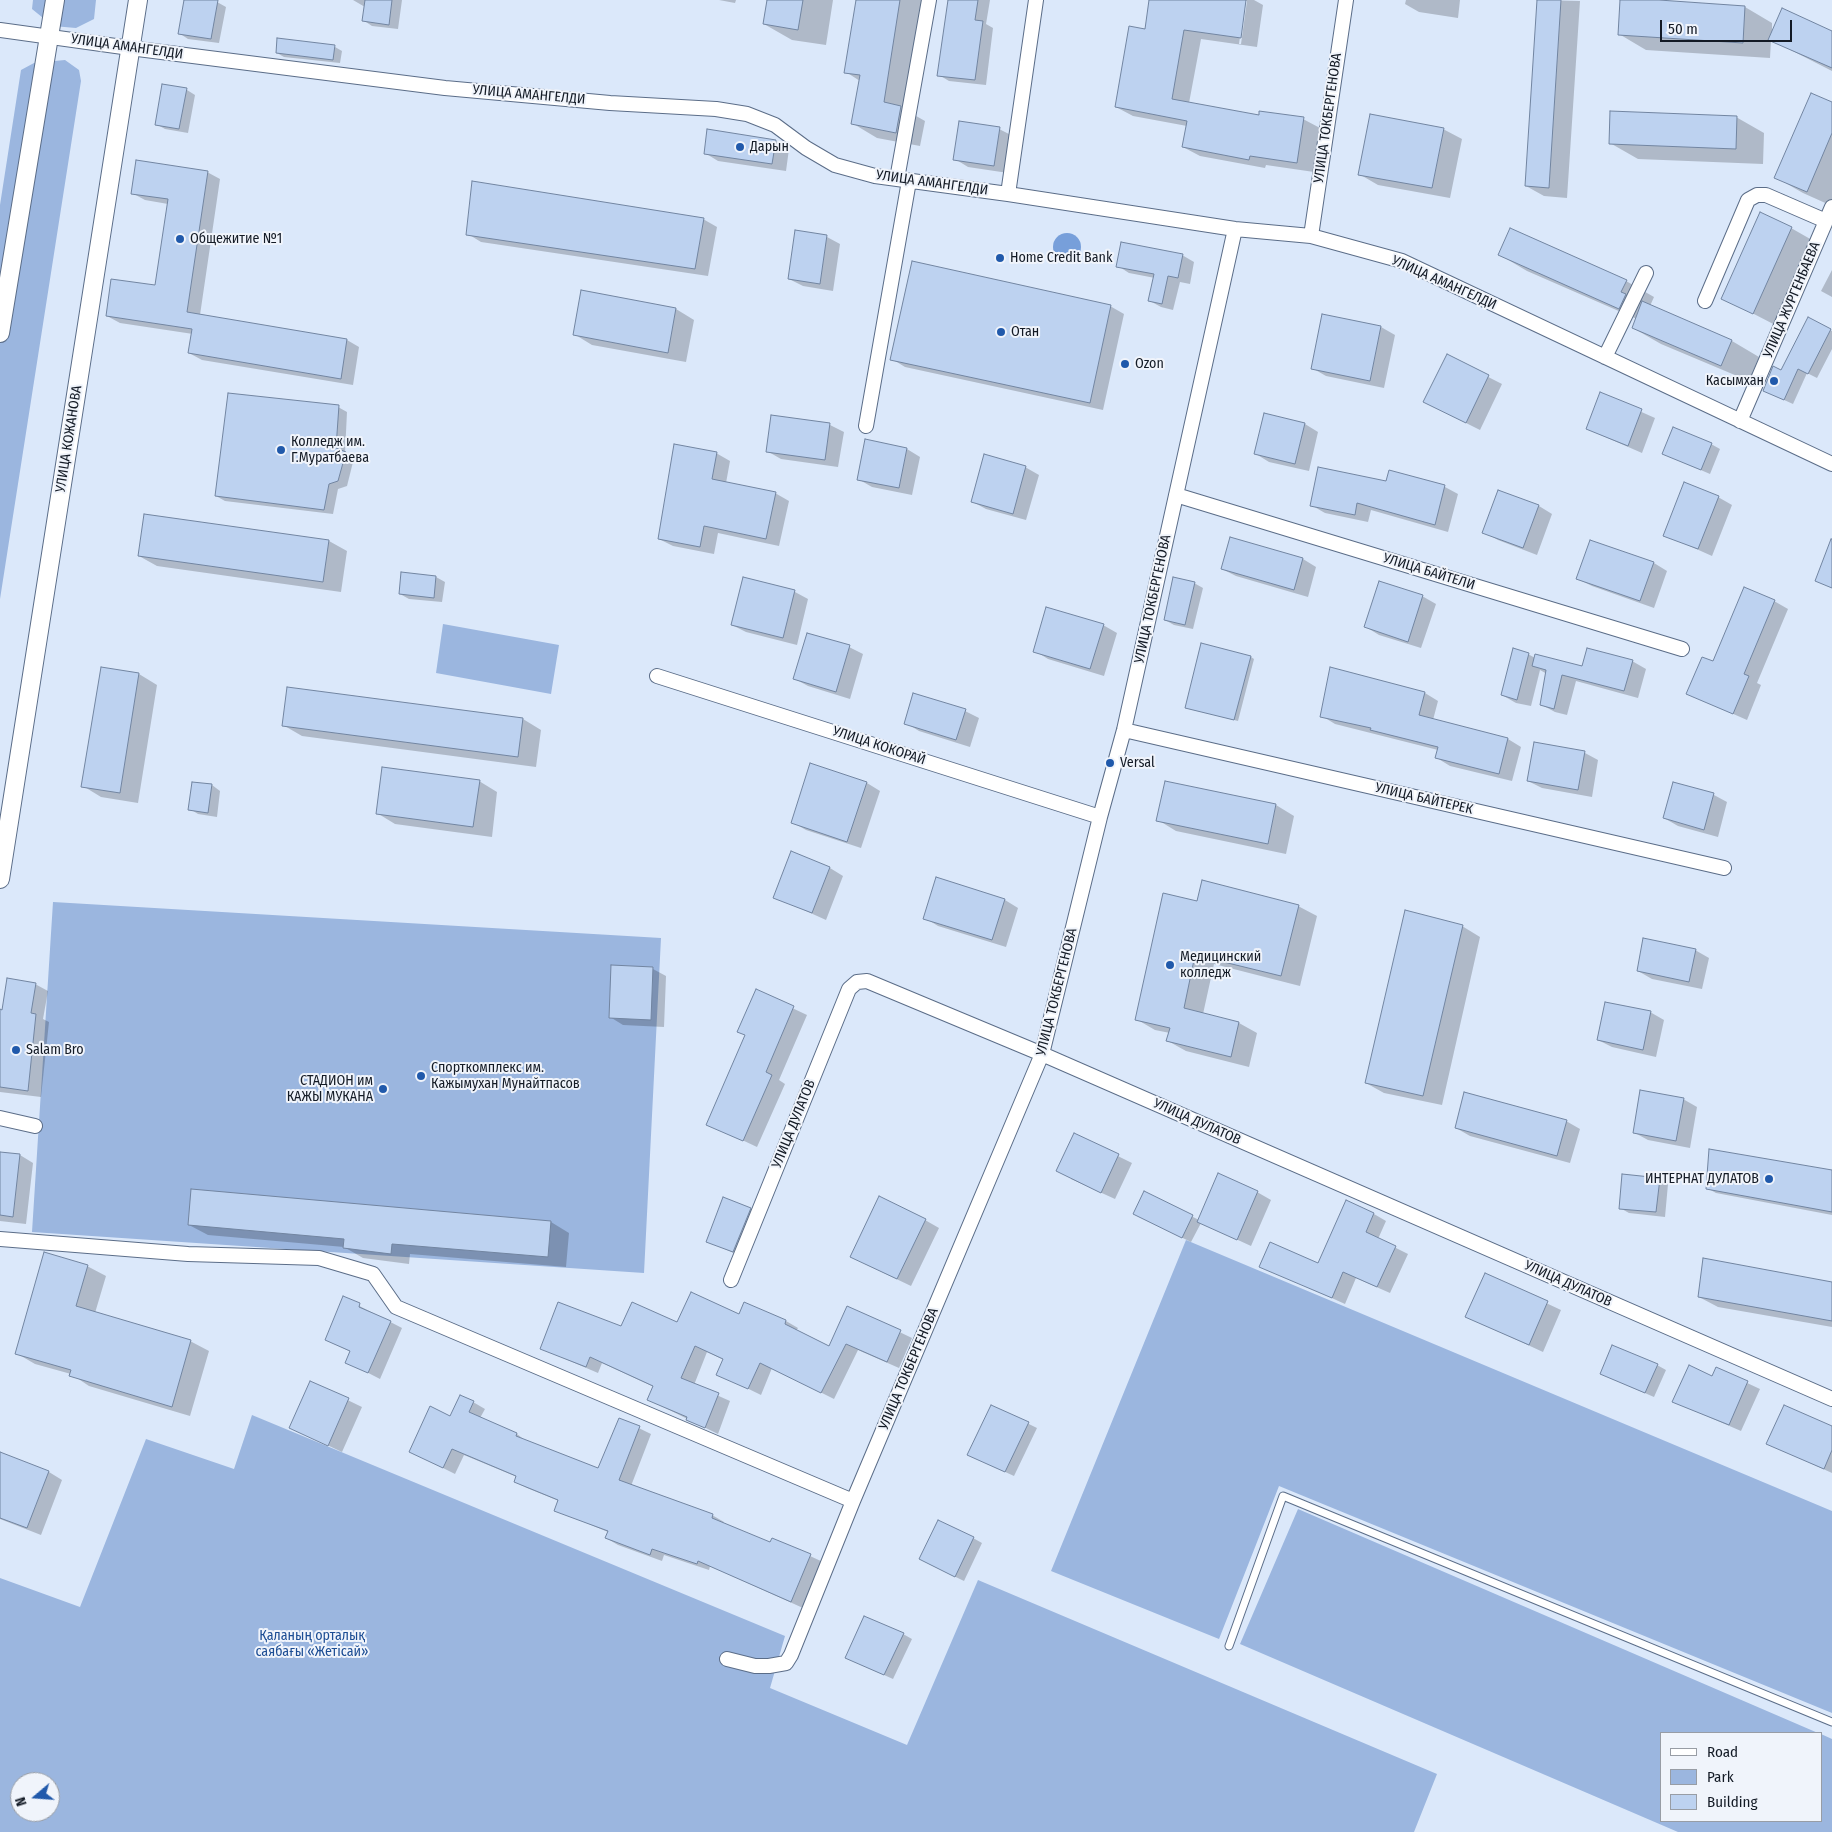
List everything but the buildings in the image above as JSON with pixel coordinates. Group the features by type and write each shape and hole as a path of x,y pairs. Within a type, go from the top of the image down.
{"street":[{"path":"0,333 55,0"},
{"name":"УЛИЦА КОЖАНОВА","path":"0,879 138,0"},
{"path":"866,426 928,0"},
{"path":"1008,194 1036,0"},
{"name":"УЛИЦА ТОКБЕРГЕНОВА","path":"1311,236 1346,0"},
{"name":"УЛИЦА АМАНГЕЛДИ","path":"0,30 445,88 610,103 716,109 747,114 775,125 806,148 835,165 875,176 1008,194 1235,229 1311,236 1402,261 1832,464"},
{"path":"1705,300 1748,200 1757,195 1766,195 1826,221"},
{"name":"УЛИЦА ЖУРГЕНБАЕВА","path":"1740,421 1832,207"},
{"name":"УЛИЦА ТОКБЕРГЕНОВА","path":"727,1659 754,1666 786,1663 791,1655 853,1501 1042,1054 1100,817 1124,730 1235,229"},
{"path":"1605,357 1646,273"},
{"name":"УЛИЦА БАЙТЕЛИ","path":"1176,496 1682,649"},
{"name":"УЛИЦА КОКОРАЙ","path":"657,676 1100,817"},
{"name":"УЛИЦА БАЙТЕРЕК","path":"1124,730 1724,868"},
{"name":"УЛИЦА ДУЛАТОВ","path":"731,1280 849,989 857,982 867,982 1042,1054 1832,1399"},
{"path":"0,1118 35,1126"},
{"path":"0,1239 188,1254 319,1258 373,1274 396,1307 853,1501"}],"lane":[{"path":"1228,1646 1283,1496 1832,1722"}],"green space":[{"path":"33,0 96,0 94,19 76,28 53,26 32,9"},
{"path":"65,60 79,70 81,81 0,599 0,205 21,70 34,63"},
{"path":"443,624 559,645 551,694 436,673"},
{"path":"53,902 661,938 644,1273 32,1232"},
{"path":"1186,1240 1832,1511 1832,1713 1279,1486 1219,1639 1051,1571"},
{"name":"Қаланың орталық саябағы «Жетісай»","path":"252,1415 785,1636 770,1688 907,1745 978,1580 1437,1774 1414,1832 0,1832 0,1578 80,1607 146,1439 234,1469"},
{"path":"1298,1509 1816,1732 1660,1732 1660,1822 1822,1822 1822,1734 1832,1739 1832,1832 1678,1832 1240,1644"}],"shaded area":[{"path":"1067,233 1077,237 1081,247 1077,257 1067,261 1057,257 1053,247 1057,237"}],"place":[{"name":"Дарын","path":"740,147"},
{"name":"Общежитие №1","path":"180,239"},
{"name":"Home Credit Bank","path":"1000,258"},
{"name":"Отан","path":"1001,332"},
{"name":"Ozon","path":"1125,364"},
{"name":"Касымхан","path":"1774,381"},
{"name":"Колледж им. Г.Муратбаева","path":"281,450"},
{"name":"Versal","path":"1110,763"},
{"name":"Медицинский колледж","path":"1170,965"},
{"name":"Salam Bro","path":"16,1050"},
{"name":"Спорткомплекс им. Кажымухан Мунайтпасов","path":"421,1076"},
{"name":"СТАДИОН им КАЖЫ МУКАНА","path":"383,1089"},
{"name":"ИНТЕРНАТ ДУЛАТОВ","path":"1769,1179"}]}
